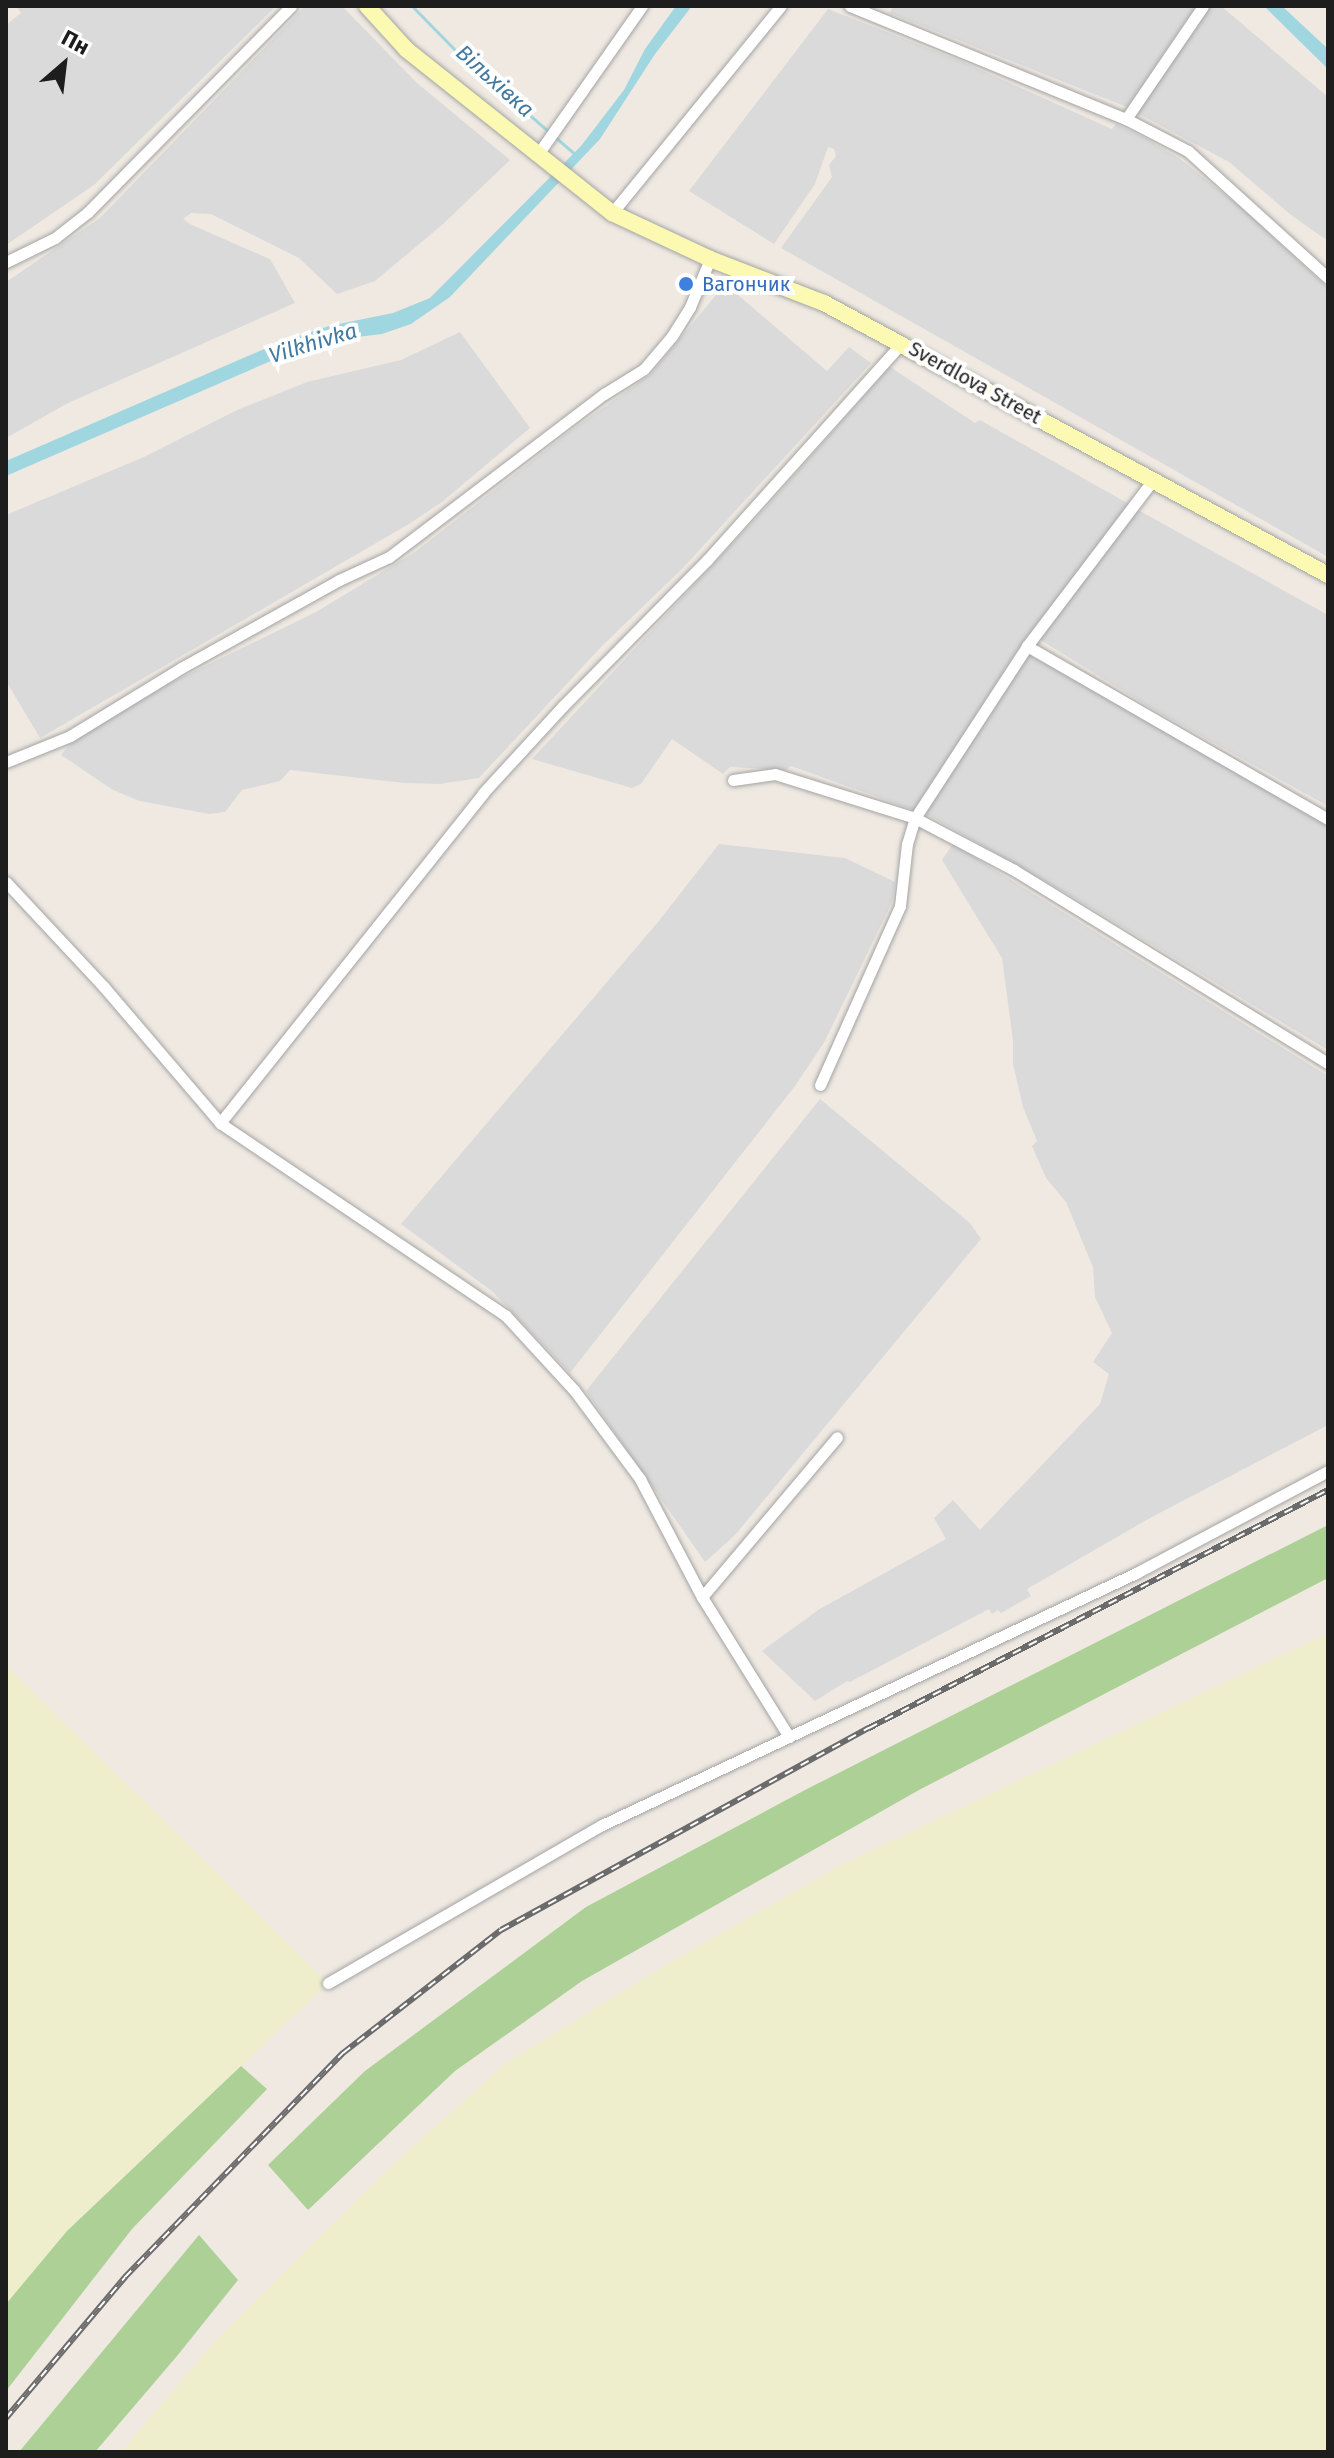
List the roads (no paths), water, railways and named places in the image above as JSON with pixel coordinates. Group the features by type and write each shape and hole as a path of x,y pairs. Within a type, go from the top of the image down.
{"street":[{"path":"6,262 55,238 88,212 291,6"},
{"name":"Sverdlova Street","path":"367,6 407,50 612,213 710,259 824,303 1328,575"},
{"path":"543,158 642,6"},
{"path":"612,213 781,6"},
{"path":"850,6 1126,119 1188,151 1306,254 1328,278"},
{"path":"1126,119 1203,6"},
{"path":"6,762 70,736 181,668 339,580 389,557 604,394 644,369 672,336 690,307 710,259"},
{"path":"220,1123 483,793 563,706 707,560 902,343"},
{"path":"820,1085 900,906 907,844 915,818 1027,646 1153,480"},
{"path":"1027,646 1328,819"},
{"path":"733,780 775,774 915,818 1014,870 1328,1063"},
{"path":"6,882 104,987 220,1123 506,1316 574,1390 640,1479 702,1597 789,1737"},
{"path":"702,1597 837,1437"},
{"path":"328,1983 602,1825 1136,1573 1328,1471"}],"water":[{"name":"Vilkhivka","path":"676,6 692,6 655,54 600,139 450,297 411,324 382,334 349,338 287,354 6,476 6,461 278,343 329,326 393,313 430,298 581,146 624,90 645,49"},
{"path":"1264,6 1282,6 1328,49 1328,69"}],"waterway":[{"name":"Вільхівка","path":"412,6 456,51 548,131"},
{"name":"Вільхівка","path":"554,136 575,154"}],"railway":[{"path":"6,2418 125,2277 343,2053 501,1930 869,1728 1328,1490"}],"place":[{"name":"Вагончик","path":"686,284"}]}
